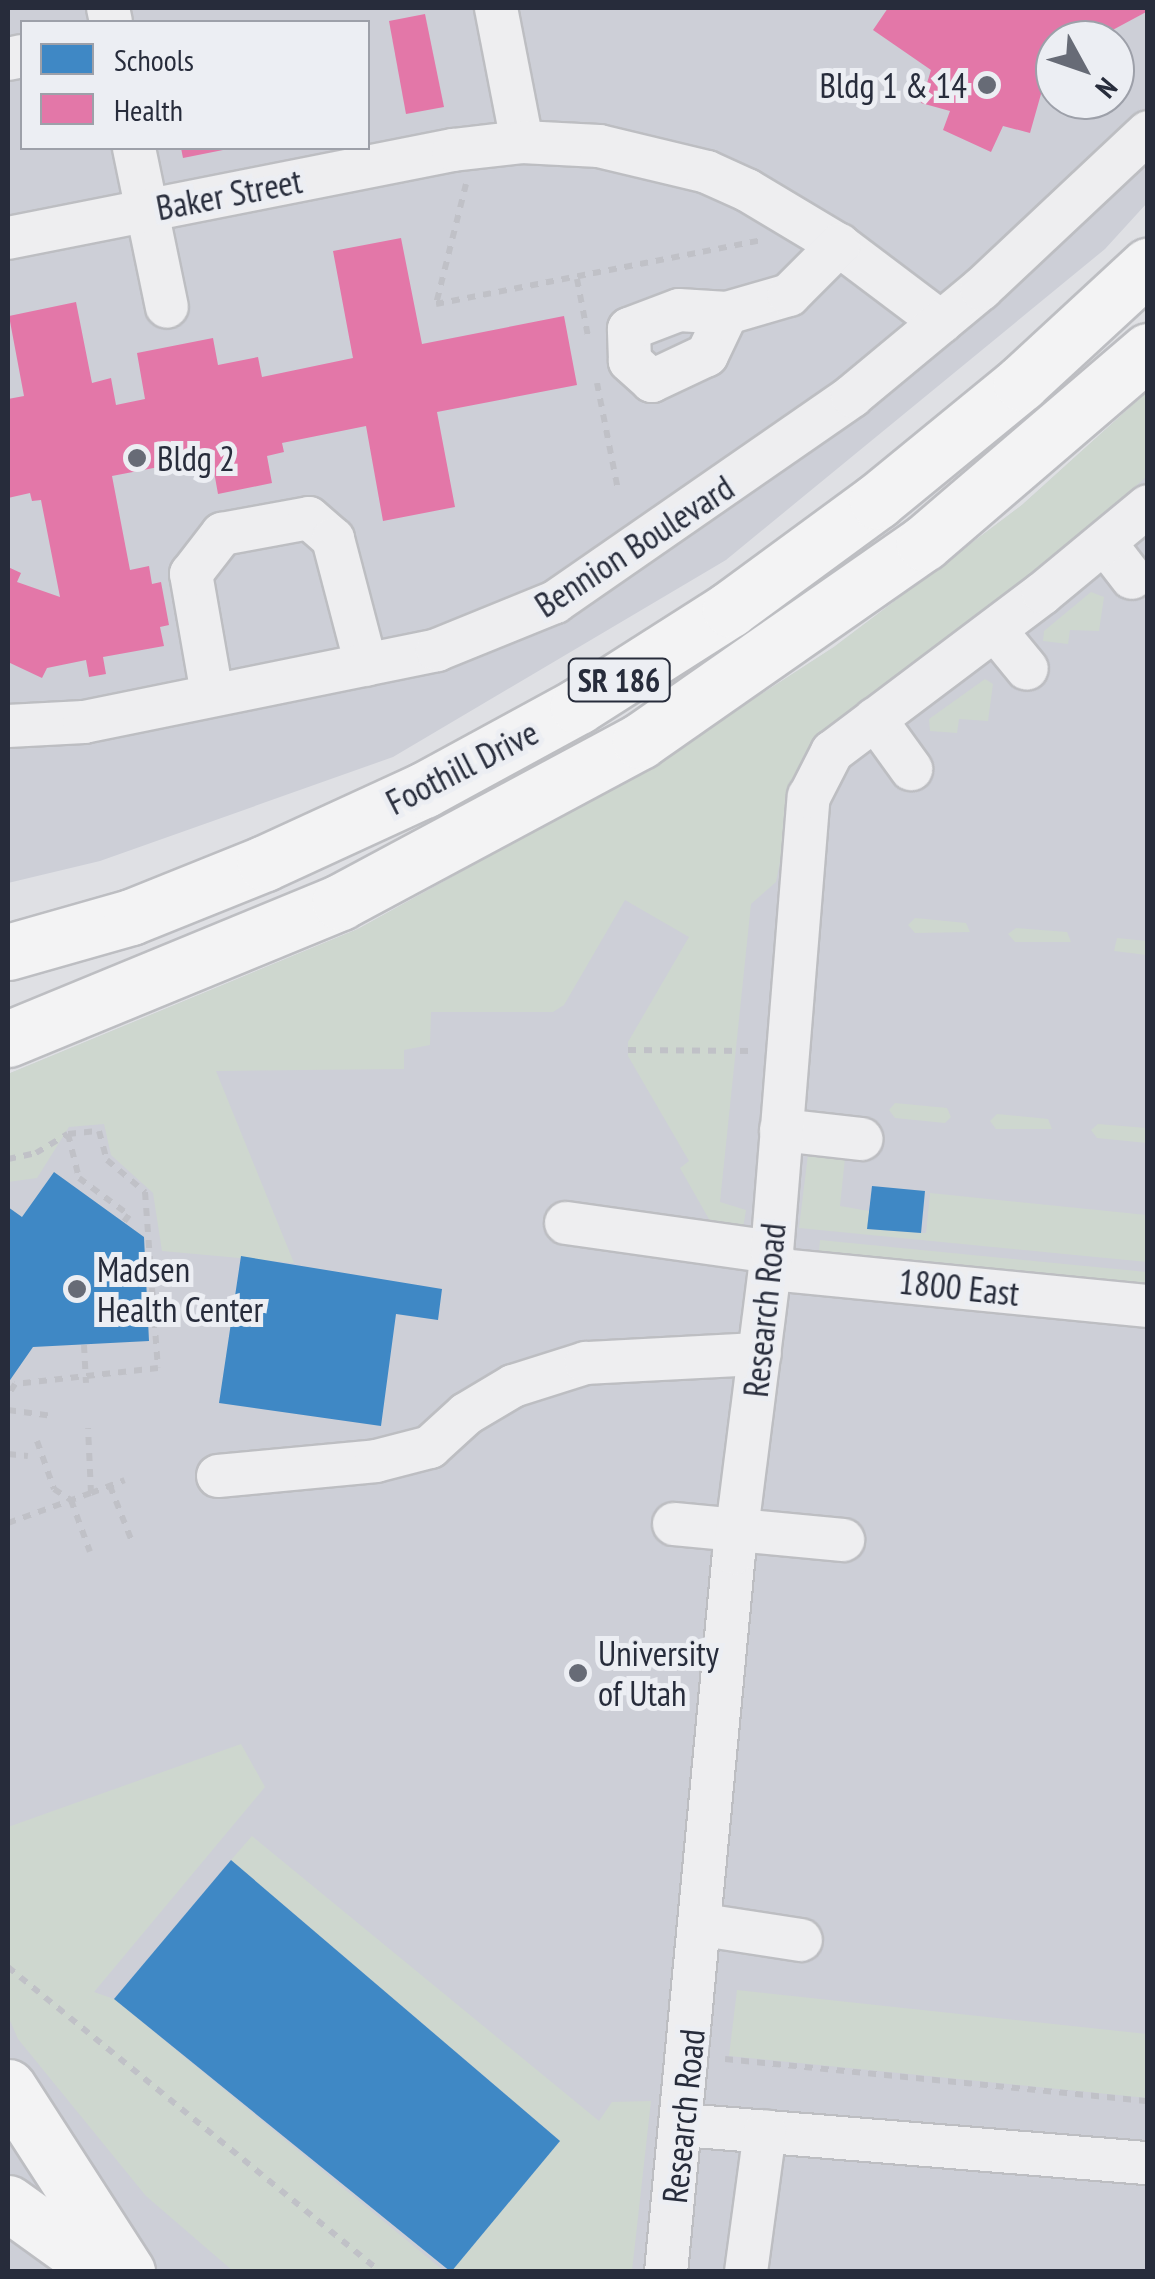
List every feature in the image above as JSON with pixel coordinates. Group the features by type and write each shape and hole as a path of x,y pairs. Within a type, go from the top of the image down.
{"main road":[{"name":"Foothill Drive","path":"8,952 131,917 265,863 424,790 578,706 730,609 877,501 1021,383 1148,266"},
{"name":"Foothill Drive","path":"8,1039 340,902 640,742 924,543 1148,351"},
{"path":"8,2087 127,2272"},
{"path":"9,2208 104,2272"}],"street":[{"path":"496,8 522,142"},
{"name":"Bennion Boulevard","path":"8,726 84,722 438,650 554,602 772,456 941,322 1148,132"},
{"name":"Baker Street","path":"8,238 522,142 600,146 707,172 840,245 941,322"},
{"path":"134,150 166,307"},
{"path":"727,313 790,295 840,245"},
{"name":"Research Road","path":"666,2272 703,1925 736,1534 771,1260 809,796 832,752 995,630 1148,506"},
{"path":"212,694 191,574 222,534 309,518 333,539 366,666"},
{"path":"1105,543 1132,578"},
{"path":"995,630 1027,669"},
{"path":"875,719 911,769"},
{"path":"782,1130 861,1140"},
{"name":"1800 East","path":"566,1223 771,1260 1148,1306"},
{"path":"218,1476 376,1462 430,1448 466,1414 513,1386 586,1363 760,1354"},
{"path":"674,1524 736,1534 843,1540"},
{"path":"703,1925 801,1940"},
{"path":"683,2124 1148,2163"},
{"path":"746,2272 765,2131"}],"path":[{"path":"470,169 436,304 758,246 773,228"},
{"path":"628,1050 788,1052"},
{"path":"8,1158 36,1153 68,1134 99,1131 107,1160 145,1192 152,1220 158,1368 15,1384 8,1395"},
{"path":"68,1134 79,1178 129,1215 124,1222"},
{"path":"84,1344 86,1383"},
{"path":"8,1410 53,1416"},
{"path":"88,1428 91,1493"},
{"path":"36,1441 54,1489 71,1500 90,1552"},
{"path":"8,1454 28,1456"},
{"path":"8,1523 126,1480"},
{"path":"110,1486 130,1539"},
{"path":"8,1967 380,2272"},
{"path":"725,2059 1148,2101"}],"shaded area":[{"path":"8,8 1147,8 1147,203 1105,249 726,560 393,757 100,861 8,883"},
{"name":"University of Utah","path":"1147,392 1147,2271 8,2272 8,1074 358,929 641,772 834,647 1022,505"},
{"path":"1147,392 1147,476 1058,556 844,720 799,766 776,882 751,904 720,1202 746,1210 743,1228 710,1221 680,1168 689,1161 628,1056 628,1042 689,937 625,900 564,1005 553,1012 431,1012 430,1045 404,1050 404,1069 216,1071 294,1263 162,1251 153,1193 111,1155 104,1124 69,1127 37,1178 8,1182 8,1074 358,929 641,772 834,647 1022,505"},
{"path":"1091,592 1104,597 1099,631 1070,630 1068,644 1043,641 1044,631"},
{"path":"985,679 993,684 988,721 959,719 957,733 930,731 929,719"},
{"path":"915,918 966,923 970,932 915,933 908,925"},
{"path":"1016,928 1067,932 1071,942 1015,942 1008,934"},
{"path":"1117,938 1147,941 1147,955 1114,951"},
{"path":"895,1103 947,1108 951,1117 945,1123 895,1118 889,1110"},
{"path":"997,1114 1048,1119 1052,1129 996,1129 990,1121"},
{"path":"1098,1124 1147,1128 1147,1143 1097,1138 1091,1130"},
{"path":"808,1154 845,1158 840,1206 869,1211 868,1229 926,1233 930,1193 1147,1215 1147,1262 799,1228"},
{"path":"820,1240 1147,1272 1147,1284 819,1251"},
{"path":"241,1744 265,1787 94,1992 114,1999 444,2271 233,2271 146,2196 18,2039 8,2016 8,1827"},
{"path":"252,1836 599,2121 612,2102 651,2101 632,2271 451,2271 560,2141 231,1860"},
{"path":"737,1990 1147,2034 1147,2098 729,2056"}],"building: Schools":[{"name":"Madsen Health Center","path":"54,1172 144,1237 149,1341 33,1347 8,1383 8,1207 22,1217"},
{"path":"872,1186 925,1191 921,1233 867,1229"},
{"path":"241,1256 442,1289 438,1320 396,1314 381,1426 219,1403"},
{"path":"231,1860 560,2141 451,2272 114,1999"}],"building: Health":[{"name":"Bldg 1 & 14","path":"888,8 1148,8 1131,20 1035,20 1035,115 1030,133 1003,126 991,152 943,130 950,111 921,103 931,70 873,30"},
{"path":"425,14 444,107 406,114 389,21"},
{"path":"181,150 223,150 183,158"},
{"name":"Bldg 2","path":"401,238 422,344 564,316 577,385 437,412 455,507 383,521 366,426 282,443 284,452 267,456 272,483 218,494 213,466 197,469 195,460 112,476 130,570 149,566 152,584 161,582 169,625 160,627 164,646 103,657 106,674 89,677 86,660 47,668 42,678 8,662 8,567 21,573 17,582 60,597 41,500 32,501 30,493 8,498 8,399 24,396 9,316 76,302 92,383 111,378 116,405 145,399 137,353 213,338 218,365 258,357 262,377 353,358 333,251"}],"place":[{"name":"Bldg 1 & 14","path":"987,85"},
{"name":"Bldg 2","path":"137,458"},
{"name":"Madsen Health Center","path":"77,1289"},
{"name":"University of Utah","path":"578,1673"}]}
